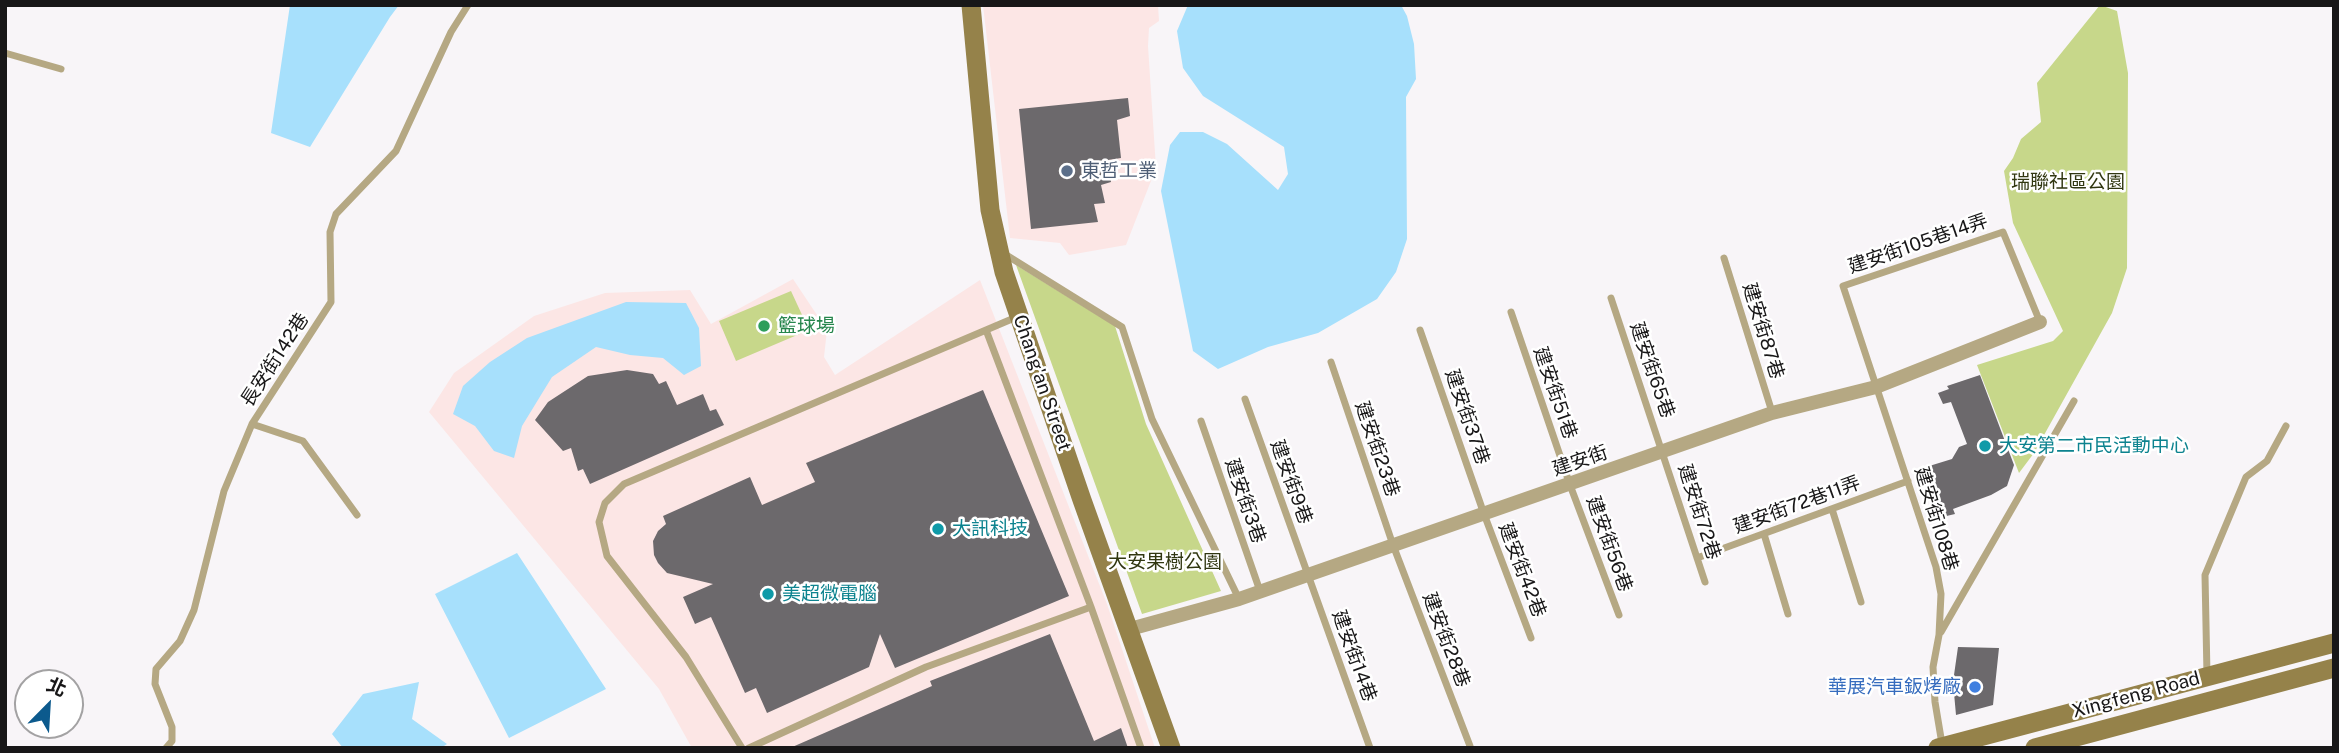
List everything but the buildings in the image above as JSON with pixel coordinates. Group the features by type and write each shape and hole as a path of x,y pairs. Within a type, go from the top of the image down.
{"street":[{"name":"Chang'an Street","path":"971,5 990,210 999,250 1019,316 1171,748"},
{"name":"建安街","path":"1130,629 1308,575 1772,413 1876,387 2040,323"},
{"name":"Xingfeng Road","path":"1941,747 2334,643"},
{"name":"Xingfeng Road","path":"2035,748 2334,668"}],"lane":[{"name":"長安街142巷","path":"166,748 172,741 172,727 155,684 156,669 180,641 194,610 224,491 252,425 331,302 330,232 336,214 396,151 451,32 468,5"},
{"path":"5,53 61,69"},
{"name":"建安街105巷14弄","path":"1843,286 2003,232 2040,323"},
{"path":"999,250 1122,327 1152,419 1239,598"},
{"name":"建安街87巷","path":"1724,258 1772,413"},
{"name":"建安街108巷","path":"1843,286 1936,566 1941,594 1939,635 1933,667 1941,747"},
{"name":"建安街65巷","path":"1611,298 1662,453"},
{"name":"建安街51巷","path":"1511,312 1570,485"},
{"path":"742,748 686,657 607,556 599,522 605,503 624,484 1019,316"},
{"path":"986,330 1091,607 1141,748"},
{"name":"建安街37巷","path":"1420,330 1484,514"},
{"name":"建安街23巷","path":"1331,362 1393,545"},
{"name":"建安街9巷","path":"1245,399 1308,575"},
{"path":"1939,635 2074,401"},
{"name":"建安街3巷","path":"1201,421 1260,591"},
{"path":"252,425 303,441 357,515"},
{"path":"2207,676 2205,575 2246,477 2267,461 2286,426"},
{"name":"建安街72巷","path":"1662,453 1704,582"},
{"name":"建安街72巷11弄","path":"1697,558 1908,481"},
{"name":"建安街56巷","path":"1570,485 1619,615"},
{"path":"1832,509 1861,602"},
{"name":"建安街42巷","path":"1484,514 1531,638"},
{"path":"1764,534 1788,614"},
{"name":"建安街28巷","path":"1393,545 1469,746"},
{"name":"建安街14巷","path":"1308,575 1370,748"},
{"path":"749,748 926,667 1091,607"}],"shaded area":[{"path":"983,5 1158,5 1159,21 1149,28 1148,46 1156,168 1126,245 1069,255 1060,243 1010,238"},
{"path":"793,279 827,330 824,357 835,375 980,280 1107,604 1155,748 692,748 659,689 429,412 454,373 534,316 605,293 690,290 711,324"}],"green space":[{"name":"瑞聯社區公園","path":"2100,5 2117,11 2128,73 2127,268 2112,313 2034,453 2019,473 1977,365 2053,341 2063,331 2013,223 2004,171 2021,139 2041,122 2037,83"},
{"name":"大安果樹公園","path":"1016,265 1115,326 1146,424 1221,591 1142,614"},
{"name":"籃球場","path":"791,291 809,330 736,361 719,321"}],"water":[{"path":"290,5 399,5 310,147 271,133"},
{"path":"1188,5 1401,5 1407,16 1414,44 1416,79 1406,97 1407,239 1396,272 1377,299 1318,333 1268,347 1218,369 1193,351 1161,191 1170,145 1180,132 1203,132 1227,144 1278,190 1288,174 1284,147 1203,96 1183,68 1177,31"},
{"path":"626,302 686,303 699,328 701,366 684,375 663,358 630,355 596,347 552,377 522,426 514,458 494,451 475,426 453,414 463,386 490,362 527,338"},
{"path":"517,553 606,689 509,738 435,594"},
{"path":"419,682 412,719 447,744 441,748 343,748 332,734 363,694"}],"place":[{"name":"東哲工業","path":"1067,171"},
{"name":"籃球場","path":"764,326"},
{"name":"大安第二市民活動中心","path":"1985,446"},
{"name":"大訊科技","path":"938,529"},
{"name":"美超微電腦","path":"768,594"},
{"name":"華展汽車鈑烤廠","path":"1975,687"}]}
